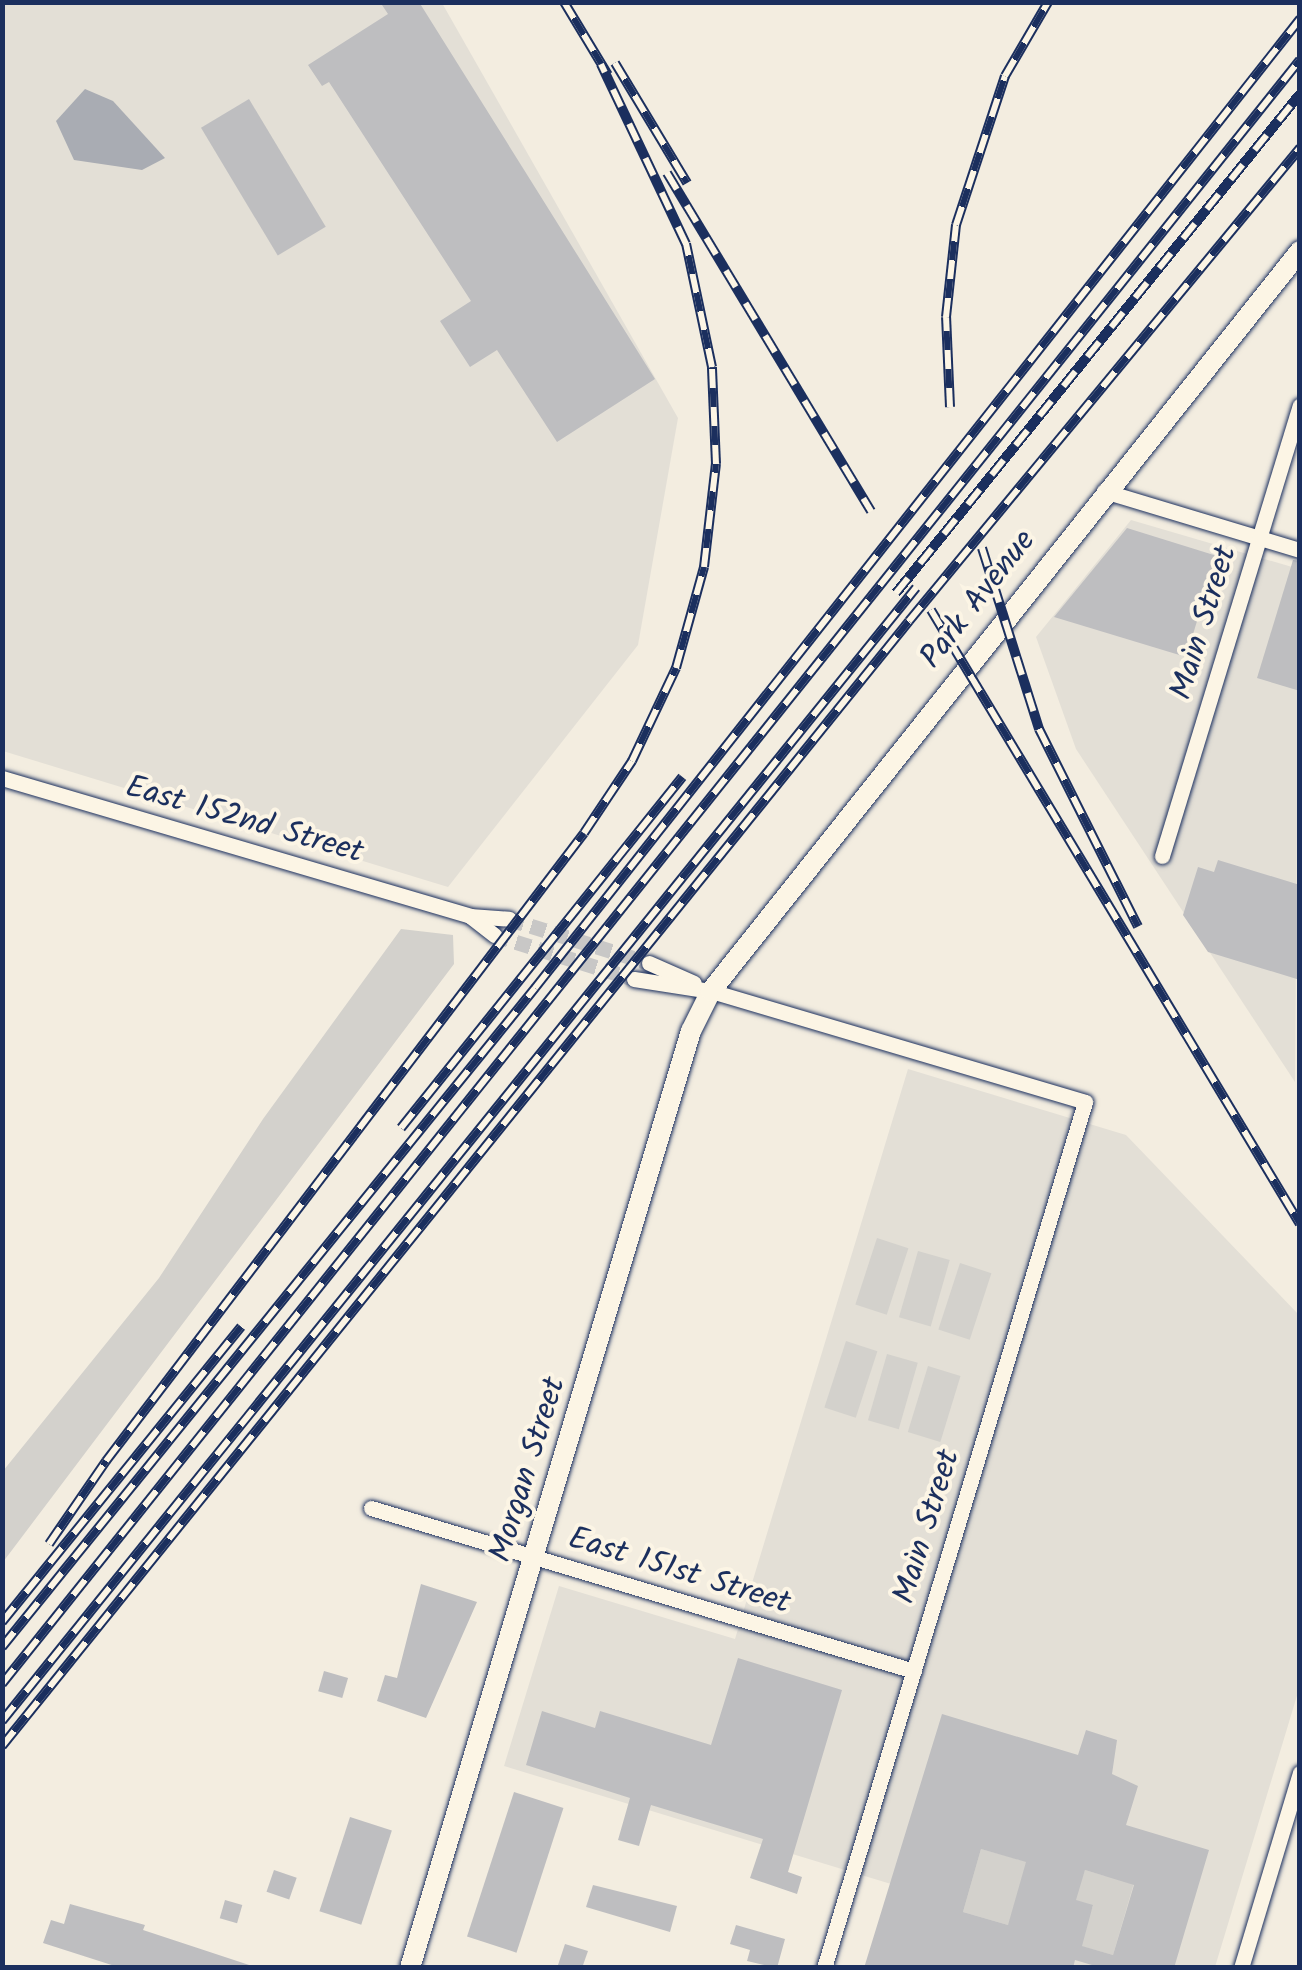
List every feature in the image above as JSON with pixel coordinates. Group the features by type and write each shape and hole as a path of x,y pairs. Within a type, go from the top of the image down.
{"street":[{"name":"Park Avenue","path":"711,991 1104,491 1300,252"},
{"name":"Main Street","path":"1162,856 1300,406"},
{"path":"1104,491 1300,550"},
{"name":"East 152nd Street","path":"2,778 470,916 509,919"},
{"name":"East 152nd Street","path":"470,916 494,935"},
{"path":"649,963 711,991"},
{"path":"634,979 711,991"},
{"name":"Main Street","path":"711,991 1085,1102 824,1968"},
{"name":"Morgan Street","path":"410,1968 691,1031 711,991"},
{"name":"East 151st Street","path":"371,1508 914,1671"},
{"path":"1241,1968 1298,1782"}],"shaded area":[{"path":"2,3 442,3 678,418 638,645 448,887 3,751"},
{"path":"85,89 113,101 165,158 142,170 74,160 56,121"},
{"path":"1131,520 1299,569 1295,1082 1076,749 1036,637"},
{"path":"401,929 453,935 454,964 3,1562 3,1471 159,1278 263,1119"},
{"path":"908,1069 1126,1135 1299,1315 1299,1689 1215,1967 865,1967 891,1884 504,1766 559,1586 735,1639"},
{"path":"877,1238 908,1248 887,1315 855,1305"},
{"path":"918,1251 950,1260 931,1326 899,1317"},
{"path":"960,1263 991,1273 970,1340 938,1330"},
{"path":"846,1341 877,1351 856,1418 824,1408"},
{"path":"887,1354 918,1363 899,1429 868,1420"},
{"path":"928,1366 961,1376 940,1442 908,1432"},
{"path":"981,1849 1053,1869 1008,1925 963,1912"},
{"path":"1110,1861 1138,1869 1113,1955 1077,1945 1093,1906 1074,1900 1085,1870 1105,1876"}],"building":[{"path":"380,2 419,2 655,379 557,442 497,350 470,367 440,321 471,301 329,82 322,86 308,65 388,14"},
{"path":"249,99 326,227 278,256 201,128"},
{"path":"1127,528 1217,556 1186,657 1054,617"},
{"path":"1293,560 1300,561 1300,691 1257,678"},
{"path":"1218,860 1300,885 1300,980 1208,952 1183,915 1198,867 1214,872"},
{"path":"421,1584 477,1602 426,1718 377,1701 385,1675 397,1678"},
{"path":"738,1658 842,1690 788,1872 802,1877 797,1894 750,1878 763,1839 651,1805 639,1846 618,1840 630,1798 526,1765 542,1711 595,1728 600,1711 711,1745"},
{"path":"324,1671 348,1678 342,1698 318,1691"},
{"path":"942,1714 1078,1755 1086,1730 1117,1740 1112,1774 1138,1786 1126,1825 1209,1850 1174,1968 1102,1968 1075,1960 1073,1968 864,1968","holes":["981,1849 1026,1862 1008,1925 963,1912","1085,1870 1134,1885 1113,1955 1082,1946 1093,1905 1076,1900"]},
{"path":"514,1792 563,1808 516,1953 467,1937"},
{"path":"350,1817 392,1831 361,1925 319,1911"},
{"path":"274,1870 297,1878 289,1900 267,1892"},
{"path":"593,1885 677,1906 670,1932 586,1907"},
{"path":"225,1900 242,1905 237,1923 220,1918"},
{"path":"70,1904 145,1925 143,1930 258,1968 121,1968 43,1943 51,1920 64,1924"},
{"path":"736,1925 785,1939 777,1968 747,1961 750,1950 730,1944"},
{"path":"565,1944 588,1951 582,1968 557,1968"}],"tunnel":[{"path":"509,919 649,963"},
{"path":"494,935 634,979"}],"railway":[{"path":"564,2 608,75"},
{"path":"950,407 946,317 956,225 1005,76 1048,2"},
{"path":"2,1647 535,988 1300,19"},
{"path":"2,1684 1300,60"},
{"path":"615,63 687,183"},
{"path":"49,1544 106,1461 584,833 632,761 676,668 704,567 716,464 712,367 686,244 601,64"},
{"path":"896,593 1300,94"},
{"path":"2,1746 909,621 1300,148"},
{"path":"667,173 871,511"},
{"path":"982,548 1039,729 1138,927"},
{"path":"2,1721 916,588"},
{"path":"931,610 1300,1224"},
{"path":"401,1128 682,777"},
{"path":"2,1622 241,1327"}]}
